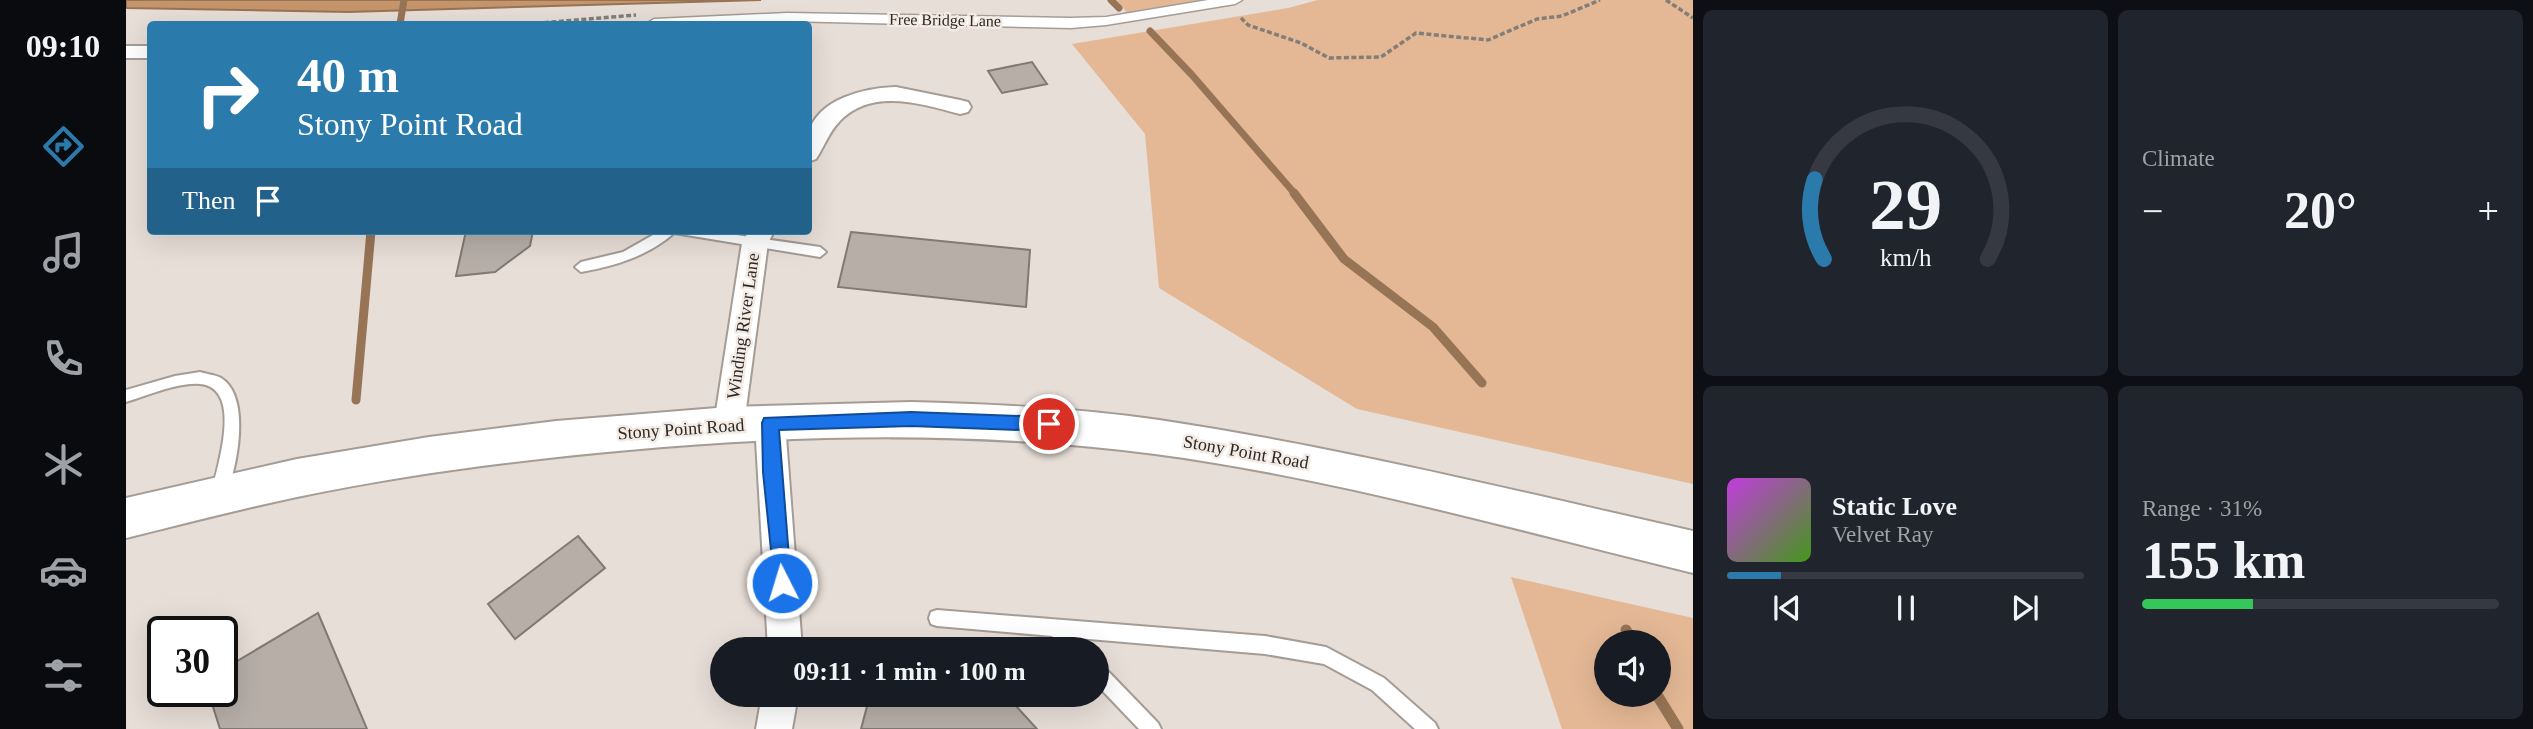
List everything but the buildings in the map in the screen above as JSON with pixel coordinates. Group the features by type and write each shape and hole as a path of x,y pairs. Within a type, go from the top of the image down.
{"main road":[{"name":"Stony Point Road","path":"126,518 297,478 429,455 556,439 729,424 911,419 997,421 1157,437 1345,470 1693,552"}],"street":[{"name":"Free Bridge Lane","path":"711,21 787,17 1071,23 1106,21 1229,1"},
{"path":"126,52 147,52"},
{"path":"812,148 833,114 857,100 878,93 915,96 960,107"},
{"name":"Winding River Lane","path":"729,424 758,237"},
{"path":"770,423 784,637"},
{"path":"774,729 778,707"}],"lane":[{"path":"581,267 617,261 648,248 664,235"},
{"path":"732,235 758,237 820,252"},
{"path":"126,396 200,378 218,384 230,396 234,417 219,496"},
{"path":"937,618 1265,645 1326,656 1378,684 1429,729"},
{"path":"1055,627 1065,637"},
{"path":"1109,684 1152,729"}],"path":[{"path":"1229,1 1248,26 1301,43 1329,58 1381,57 1416,33 1488,40 1537,19 1562,16 1600,0"},
{"path":"1666,0 1693,18"}],"shaded area":[{"path":"126,0 761,0 348,12 126,8"},
{"path":"1117,0 1236,0 1131,18"},
{"path":"1318,0 1693,0 1693,484 1357,409 1159,288 1145,134 1072,44 1288,8"},
{"path":"1511,577 1693,618 1693,729 1562,729"}],"waterway":[{"path":"400,21 404,0"},
{"path":"1111,0 1119,8"},
{"path":"1150,31 1192,75 1296,195"},
{"path":"1294,193 1344,259 1433,327 1482,383"},
{"path":"356,400 371,235"},
{"path":"1664,707 1678,729"}],"route":[{"path":"782,583 771,472 770,423 911,419 1049,424"}]}
